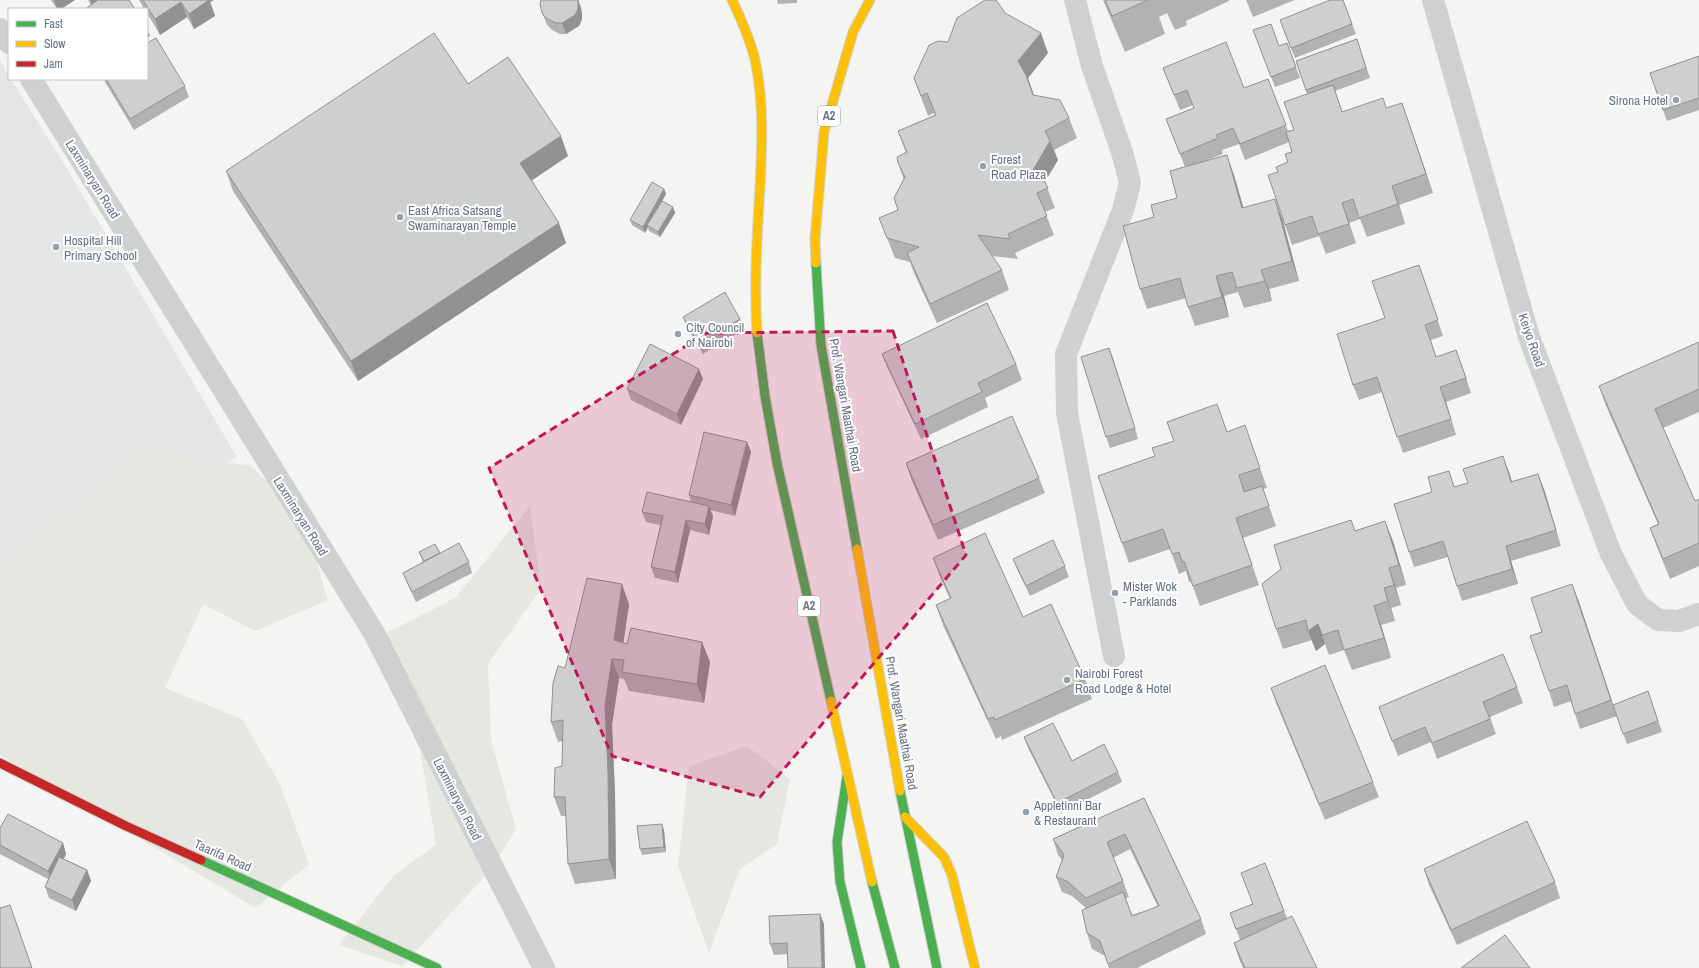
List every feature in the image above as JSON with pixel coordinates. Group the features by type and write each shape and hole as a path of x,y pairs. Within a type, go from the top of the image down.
{"main road":[{"name":"A2","path":"732,0 746,29 758,74 761,125 761,170 755,313 760,364 774,447 847,776 895,968"},
{"name":"Prof. Wangari Maathai Road","path":"870,0 853,32 824,132 815,238 821,345 905,817 937,968"},
{"name":"Taarifa Road","path":"0,763 126,826 437,968"},
{"path":"847,776 837,842 840,882 861,968"},
{"path":"905,817 944,856 952,875 975,968"}],"street":[{"path":"1075,0 1092,66 1122,152 1130,182 1124,210 1066,354 1067,413 1114,656"},
{"name":"Keiyo Road","path":"1433,0 1529,337 1611,554 1637,604 1658,620 1679,621 1699,614"},
{"path":"0,29 8,41"},
{"name":"Laxminaryan Road","path":"32,80 374,633 544,968"}],"highlighted area":[{"path":"893,331 966,555 760,797 612,756 489,468 707,333"}],"shaded area":[{"name":"Hospital Hill Primary School","path":"0,61 8,73 8,80 12,80 63,162 237,457 0,597"},
{"path":"138,456 250,465 302,514 328,600 255,631 203,604 165,688 242,719 280,784 309,864 256,908 0,755 0,565 78,506"},
{"path":"530,506 541,589 488,664 491,740 516,829 489,872 402,966 339,945 394,875 436,845 420,751 375,639 455,598"},
{"path":"747,746 790,779 777,844 740,869 709,953 678,866 689,766"}],"building":[{"path":"98,0 129,0 134,8 86,8"},
{"path":"143,0 209,0 189,14 181,2 155,19"},
{"path":"541,0 578,0 578,9 575,15 562,23 556,23 543,15 540,5"},
{"name":"Forest Road Plaza","path":"985,0 996,0 1005,13 1041,33 1018,61 1026,75 1033,95 1060,100 1069,118 1045,131 1050,141 1032,172 1043,178 1048,188 1037,193 1047,216 1008,234 1010,239 978,235 1002,270 930,304 907,253 919,247 887,238 879,218 898,210 894,198 905,177 898,163 897,157 907,152 898,131 936,115 927,93 921,96 914,78 929,45 938,41 948,42 957,18"},
{"path":"1105,0 1148,0 1112,16"},
{"path":"1330,0 1343,0 1352,24 1291,48 1280,20"},
{"path":"1271,24 1279,46 1287,43 1296,67 1271,77 1253,30"},
{"name":"East Africa Satsang Swaminarayan Temple","path":"434,33 468,84 508,57 561,136 520,163 559,223 351,361 226,171"},
{"path":"156,38 185,86 130,119 107,80 148,80 148,42"},
{"path":"1357,39 1366,68 1306,90 1296,61"},
{"path":"1226,42 1244,88 1268,79 1286,125 1240,144 1233,128 1216,135 1218,138 1180,154 1166,119 1194,108 1187,90 1174,95 1163,68"},
{"path":"1699,56 1699,98 1663,110 1650,73"},
{"path":"1333,85 1342,112 1383,98 1386,108 1402,103 1426,174 1392,186 1398,204 1359,218 1353,199 1342,203 1349,224 1318,234 1312,216 1285,225 1268,175 1278,172 1276,167 1288,162 1285,154 1292,152 1286,132 1294,130 1284,102"},
{"path":"1227,155 1242,208 1275,199 1292,261 1261,270 1265,281 1237,288 1232,272 1216,276 1222,297 1188,307 1180,278 1140,289 1123,226 1154,217 1151,205 1177,198 1170,171"},
{"path":"652,182 664,189 643,227 630,220"},
{"path":"662,201 673,207 658,232 647,225"},
{"path":"1419,265 1438,320 1425,325 1436,357 1456,350 1466,378 1440,387 1451,419 1397,437 1377,377 1353,385 1337,334 1385,318 1372,281"},
{"path":"725,292 740,319 699,344 683,317"},
{"path":"987,303 1016,364 978,383 982,392 915,424 882,354"},
{"path":"1699,342 1699,389 1655,409 1695,501 1699,499 1699,543 1663,559 1650,528 1659,524 1599,386"},
{"path":"650,344 699,369 677,414 627,389"},
{"path":"1109,348 1135,428 1106,437 1081,357"},
{"path":"1217,404 1227,432 1245,425 1260,468 1239,475 1244,492 1262,486 1269,506 1236,518 1252,565 1193,586 1179,552 1172,554 1163,529 1122,543 1098,476 1155,456 1152,448 1174,441 1167,422"},
{"path":"1012,416 1039,478 933,525 906,463"},
{"path":"704,432 747,442 731,505 689,495"},
{"path":"1503,456 1511,482 1538,474 1556,530 1506,546 1512,569 1457,586 1443,541 1409,552 1394,504 1432,492 1428,477 1449,471 1454,487 1468,483 1463,469"},
{"path":"647,492 709,506 705,524 686,520 675,572 651,567 663,516 642,512"},
{"path":"1351,520 1355,531 1385,521 1399,565 1389,568 1394,585 1384,588 1388,601 1374,606 1384,638 1344,650 1338,630 1322,635 1318,624 1308,631 1306,620 1276,629 1262,584 1281,569 1274,545"},
{"path":"985,533 1023,617 1051,604 1085,679 995,720 994,717 988,719 936,605 951,598 933,558"},
{"path":"1053,540 1065,566 1026,586 1013,559"},
{"path":"459,543 469,562 412,592 403,573"},
{"path":"435,544 440,553 424,561 419,552"},
{"path":"587,578 622,584 614,640 627,644 631,628 702,642 697,684 622,672 624,660 612,659 605,705 608,773 609,859 568,864 565,797 554,797 555,768 562,766 563,720 551,722 553,683 558,666 565,668"},
{"path":"1572,584 1611,700 1575,714 1567,685 1549,691 1530,636 1542,632 1531,598"},
{"path":"1503,654 1517,687 1483,702 1490,719 1432,743 1425,727 1392,741 1379,707"},
{"path":"1325,665 1373,782 1319,804 1271,688"},
{"path":"1648,691 1658,721 1623,734 1613,705"},
{"path":"1053,723 1072,761 1104,744 1118,772 1057,803 1024,737"},
{"path":"1144,798 1201,919 1108,964 1100,941 1087,933 1082,910 1123,892 1132,916 1159,906 1125,834 1107,842 1123,881 1086,898 1067,881 1056,877 1064,855 1053,839"},
{"path":"8,814 63,843 48,871 0,845 0,828"},
{"path":"1527,821 1555,882 1451,930 1424,869"},
{"path":"662,824 664,847 640,849 637,826"},
{"path":"59,857 87,870 72,900 45,887"},
{"path":"1265,863 1284,911 1236,929 1230,913 1253,904 1241,873"},
{"path":"10,905 32,968 0,968 0,908"},
{"path":"820,914 822,968 788,968 787,943 770,944 769,916"},
{"path":"1292,916 1317,968 1245,968 1234,943"},
{"path":"1505,935 1530,968 1461,968"}],"traffic: fast":[{"path":"816,263 821,345 857,549"},
{"path":"757,333 765,396 777,463 831,701"},
{"path":"847,776 837,842 840,882 861,968"},
{"path":"900,791 937,968"},
{"path":"201,860 437,968"},
{"path":"872,882 895,968"}],"traffic: slow":[{"path":"732,0 749,40 759,80 762,141 756,260 757,333"},
{"path":"816,263 815,239 824,132 853,32 870,0"},
{"path":"857,549 900,791"},
{"path":"831,701 872,882"},
{"path":"905,817 944,857 952,875 975,968"}],"traffic: jam":[{"path":"0,763 126,826 201,860"}],"place":[{"name":"Sirona Hotel","path":"1676,100"},
{"name":"Forest Road Plaza","path":"983,166"},
{"name":"East Africa Satsang Swaminarayan Temple","path":"400,217"},
{"name":"Hospital Hill Primary School","path":"56,247"},
{"name":"City Council of Nairobi","path":"678,334"},
{"name":"Mister Wok - Parklands","path":"1115,593"},
{"name":"Nairobi Forest Road Lodge & Hotel","path":"1067,680"},
{"name":"Appletinni Bar & Restaurant","path":"1026,812"}]}
